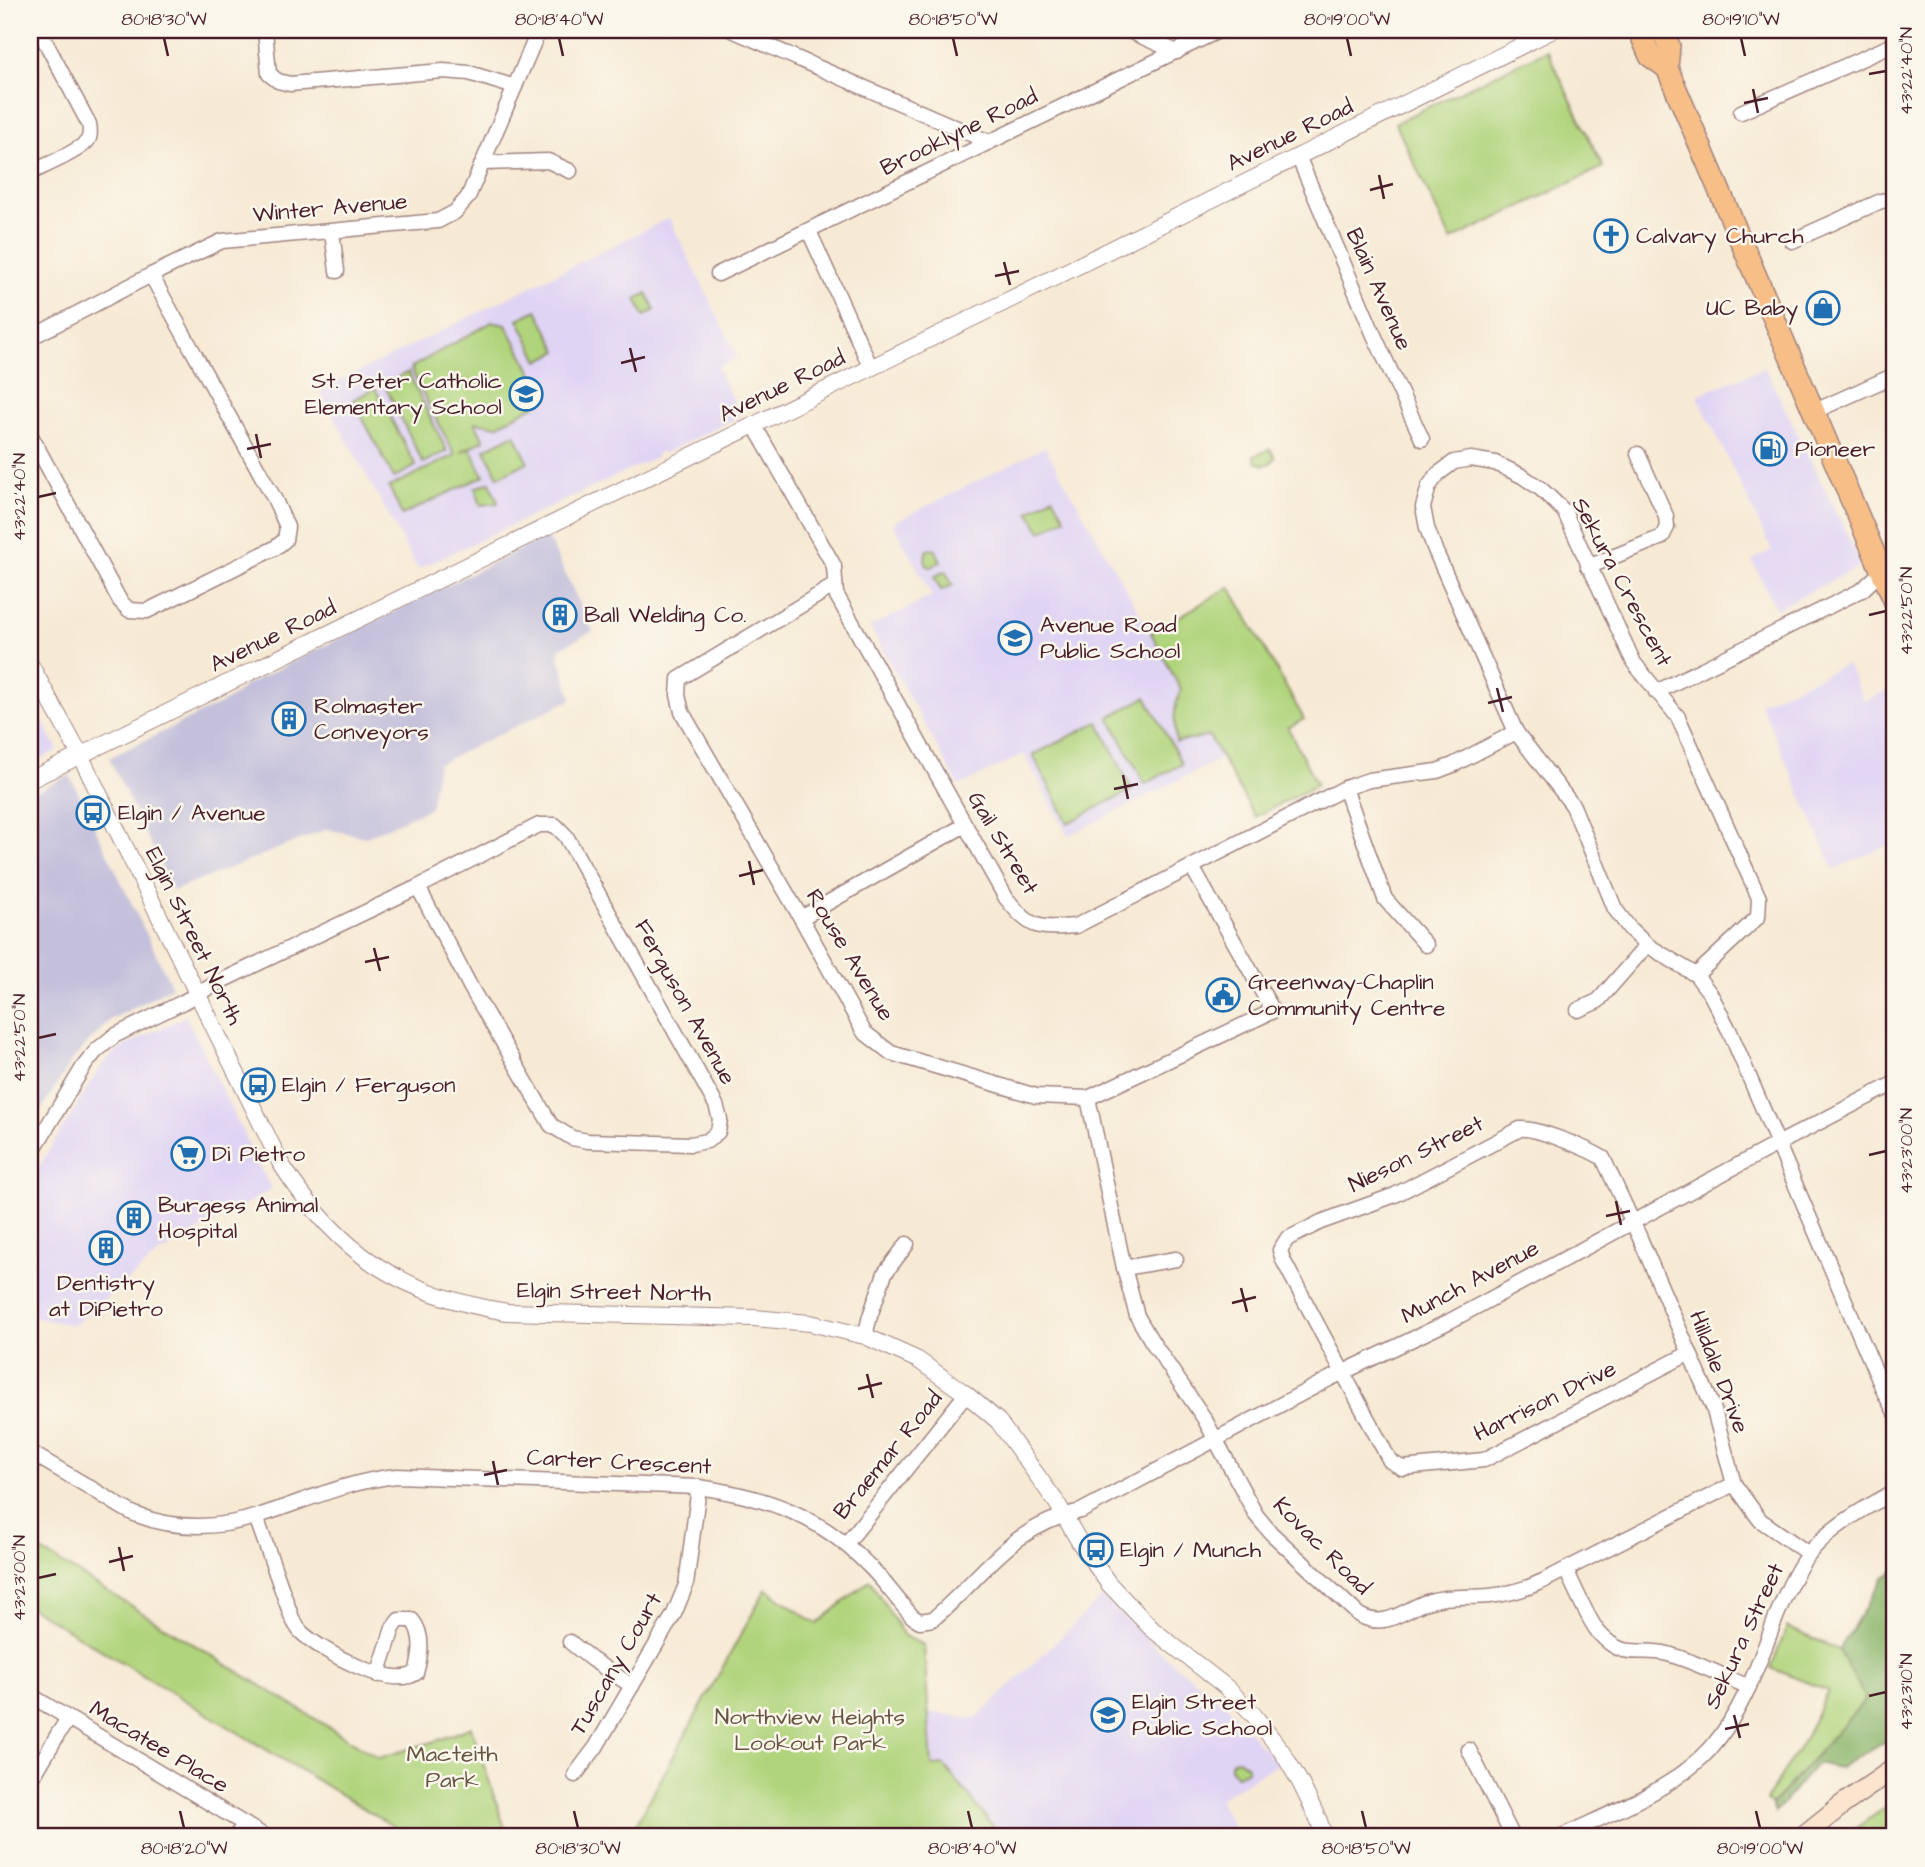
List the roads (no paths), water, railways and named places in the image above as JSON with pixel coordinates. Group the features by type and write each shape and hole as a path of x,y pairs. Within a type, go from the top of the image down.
{"main road":[{"path":"1639,30 1650,56 1667,68"},
{"path":"1662,30 1669,46 1667,68 1814,412 1889,565 1895,602"},
{"path":"1802,1837 1895,1768"}],"street":[{"path":"30,173 77,149 87,142 90,133 89,124 39,30"},
{"path":"265,30 269,74 278,81 290,84 443,71 468,73 515,87"},
{"name":"Winter Avenue","path":"30,338 222,241 438,221 455,212 468,197 539,30"},
{"path":"732,30 989,142"},
{"path":"1127,30 1177,52"},
{"name":"Brooklyne Road","path":"718,274 1220,30"},
{"name":"Avenue Road","path":"30,780 1553,30"},
{"path":"1741,113 1895,44"},
{"name":"Blain Avenue","path":"1297,156 1373,334 1422,439"},
{"path":"482,163 548,161 570,171"},
{"path":"1792,241 1881,201 1895,199"},
{"path":"809,231 871,368"},
{"path":"332,232 337,271"},
{"path":"30,434 120,601 129,610 147,611 275,548 285,540 287,527 274,498 151,275"},
{"path":"1814,412 1895,375"},
{"name":"Gail Street","path":"754,425 834,566 836,594 1006,898 1023,919 1044,929 1076,926 1345,788 1369,780 1437,771 1516,732"},
{"path":"1588,567 1662,537 1667,527 1666,516 1638,454"},
{"name":"Sekura Crescent","path":"1696,975 1758,917 1759,898 1678,717 1634,663 1564,511 1541,489 1495,463 1471,459 1454,462 1438,474 1429,486 1423,507 1427,528 1516,732 1573,806 1615,909 1647,945 1696,975 1711,995 1730,1032 1778,1144"},
{"path":"1656,692 1862,590 1889,565"},
{"name":"Rouse Avenue","path":"835,585 679,679 678,695 682,712 864,1032 891,1053 1036,1096 1088,1098 1273,1011 1192,867"},
{"name":"Elgin Street North","path":"30,664 80,755 275,1152 297,1189 331,1229 357,1252 396,1278 438,1296 473,1306 508,1312 754,1318 810,1323 864,1336 918,1360 998,1421 1119,1596 1152,1629 1226,1687 1253,1714 1283,1753 1300,1782 1324,1837"},
{"path":"1345,788 1385,899 1426,945"},
{"name":"Ferguson Avenue","path":"30,1155 84,1066 96,1051 124,1031 539,825 555,825 566,836 716,1105 720,1119 718,1132 707,1141 691,1144 588,1141 572,1138 551,1125 471,988 418,887"},
{"path":"801,918 965,825"},
{"path":"1578,1010 1598,1001 1647,945"},
{"name":"Munch Avenue","path":"1063,1515 1081,1510 1342,1373 1448,1322 1895,1083"},
{"name":"Kovac Road","path":"1088,1098 1137,1316 1204,1418 1256,1515 1271,1533 1359,1615 1379,1622 1389,1620 1427,1601 1448,1597 1489,1596 1522,1590 1734,1484"},
{"name":"Nieson Street","path":"1342,1373 1283,1260 1280,1250 1287,1239 1298,1233 1395,1195 1525,1128 1603,1158 1633,1222"},
{"path":"1778,1144 1895,1412"},
{"name":"Hilldale Drive","path":"1633,1222 1713,1407 1734,1484 1760,1520 1809,1554"},
{"path":"864,1336 885,1273 907,1244"},
{"path":"1125,1268 1176,1259"},
{"name":"Harrison Drive","path":"1342,1373 1390,1461 1402,1468 1484,1461 1690,1353"},
{"name":"Braemar Road","path":"846,1544 965,1394"},
{"name":"Carter Crescent","path":"30,1452 134,1514 188,1526 224,1525 256,1517 351,1484 397,1476 699,1487 735,1493 770,1502 802,1516 846,1544 913,1617 920,1621 933,1619 1001,1551 1045,1522 1063,1515"},
{"name":"Tuscany Court","path":"575,1775 596,1747 674,1614 686,1584 699,1487"},
{"name":"Sekura Street","path":"1560,1837 1641,1798 1688,1770 1710,1748 1733,1719 1749,1687 1787,1590 1809,1554 1858,1511 1895,1491"},
{"path":"256,1517 299,1631 325,1649 379,1675"},
{"path":"1566,1570 1597,1631 1613,1646 1629,1652 1668,1654 1749,1687"},
{"path":"570,1642 632,1686"},
{"name":"Macatee Place","path":"30,1695 266,1837"},
{"path":"30,1782 68,1719"},
{"path":"1469,1750 1513,1837"},
{"path":"235,1837 245,1824"}],"place":[{"name":"Calvary Church","path":"1611,236"},
{"name":"UC Baby","path":"1823,308"},
{"name":"St. Peter Catholic Elementary School","path":"526,394"},
{"name":"Pioneer","path":"1770,449"},
{"name":"Ball Welding Co.","path":"560,615"},
{"name":"Avenue Road Public School","path":"1015,638"},
{"name":"Rolmaster Conveyors","path":"289,719"},
{"name":"Elgin / Avenue","path":"93,813"},
{"name":"Greenway-Chaplin Community Centre","path":"1223,995"},
{"name":"Elgin / Ferguson","path":"258,1085"},
{"name":"Di Pietro","path":"188,1154"},
{"name":"Burgess Animal Hospital","path":"134,1218"},
{"name":"Dentistry at DiPietro","path":"106,1248"},
{"name":"Elgin / Munch","path":"1096,1550"},
{"name":"Elgin Street Public School","path":"1108,1715"}],"park label":[{"name":"Northview Heights Lookout Park","path":"810,1730"},
{"name":"Macteith Park","path":"452,1767"}]}
